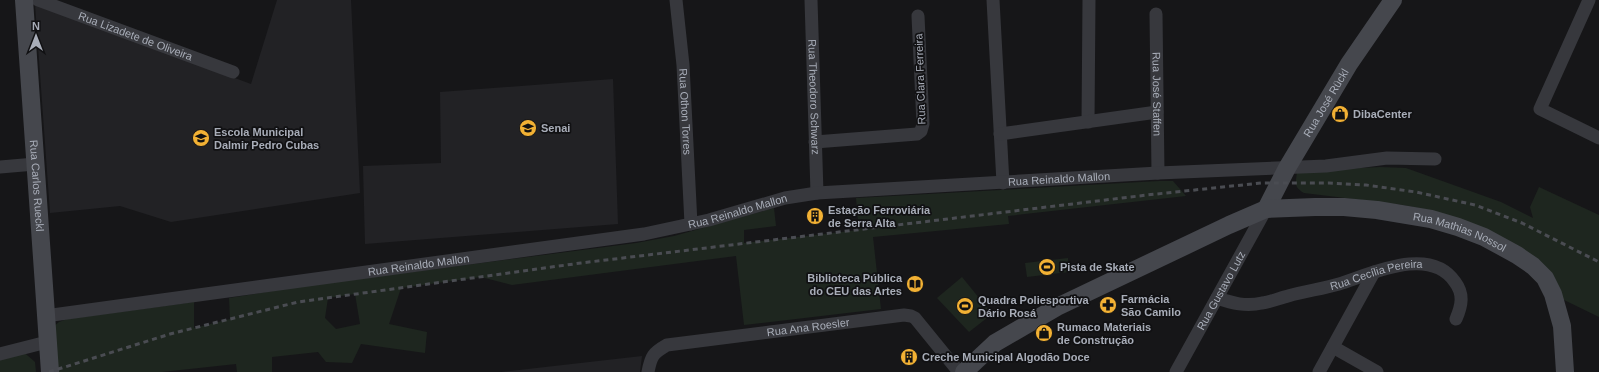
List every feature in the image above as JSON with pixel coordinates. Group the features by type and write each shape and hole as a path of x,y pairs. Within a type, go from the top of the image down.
{"street":[{"name":"Rua Carlos Rueckl","path":"24,0 50,372"},
{"name":"Rua Lizadete de Oliveira","path":"38,0 233,72"},
{"name":"Rua Othon Torres","path":"676,0 684,65 691,224"},
{"name":"Rua Theodoro Schwarz","path":"811,0 817,193"},
{"path":"993,0 1004,183"},
{"path":"1088,122 1089,0"},
{"name":"Rua José Rückl","path":"1266,209 1287,168 1361,45 1393,0"},
{"path":"1588,0 1540,108 1599,138"},
{"name":"Rua José Staffen","path":"1156,14 1158,173"},
{"name":"Rua Clara Ferreira","path":"815,142 917,134 921,131 923,124 918,16"},
{"path":"1000,134 1157,112"},
{"name":"Rua Reinaldo Mallon","path":"45,316 644,234 691,224 785,198 817,193 1158,173 1326,166 1387,158 1434,158"},
{"path":"0,167 35,164"},
{"name":"Rua Mathias Nossol","path":"1266,209 1344,207 1405,214 1431,219 1458,227 1502,245 1533,266 1545,278 1553,294 1562,326 1565,372"},
{"path":"964,372 995,343 1057,307 1229,225 1266,209"},
{"name":"Rua Gustavo Lutz","path":"1176,372 1266,209"},
{"name":"Rua Cecília Pereira","path":"1217,298 1234,304 1254,305 1338,284 1403,264 1422,264 1438,267 1454,280 1462,295 1462,304 1456,319"},
{"path":"1319,372 1374,272"},
{"name":"Rua Ana Roesler","path":"648,372 651,359 656,351 667,345 904,315 915,318 959,372"},
{"path":"0,354 47,342"},
{"path":"1333,347 1377,372"}],"shaded area":[{"name":"Escola Municipal Dalmir Pedro Cubas","path":"277,0 351,0 360,193 171,222 120,206 50,213 35,4 251,84"},
{"name":"Senai","path":"613,79 618,224 365,244 363,166 441,163 440,92"},
{"path":"1380,167 1406,168 1501,202 1533,218 1530,207 1539,187 1599,215 1599,317 1562,299 1559,291 1434,211 1403,205 1304,193 1298,189 1296,184 1297,171"},
{"path":"1159,181 1173,181 1186,196 1008,216 1009,224 873,237 881,309 744,325 736,256 512,285 481,277 401,288 389,324 427,332 425,353 361,344 352,363 326,362 318,352 272,357 272,372 237,372 236,364 162,372 53,372 53,327 59,322 67,319 194,302 194,328 230,319 229,298 297,287 636,243 674,236 774,208 776,226 744,230 744,243 859,230 856,198","holes":["355,294 360,324 336,329 325,318 328,298"]},
{"name":"Pista de Skate","path":"1068,258 1069,272 1027,277 1025,263"},
{"name":"Quadra Poliesportiva Dário Rosá","path":"962,277 992,314 969,332 937,298"},
{"path":"20,349 35,362 36,372 0,372 0,354"},
{"path":"642,356 640,372 501,372"}],"railway":[{"path":"49,372 170,334 298,302 581,263 1147,195 1261,183 1329,183 1366,185 1416,192 1475,205 1522,223 1599,262"}],"place":[{"name":"DibaCenter","path":"1340,114"},
{"name":"Senai","path":"528,128"},
{"name":"Escola Municipal Dalmir Pedro Cubas","path":"201,138"},
{"name":"Estação Ferroviária de Serra Alta","path":"815,216"},
{"name":"Pista de Skate","path":"1047,267"},
{"name":"Biblioteca Pública do CEU das Artes","path":"915,284"},
{"name":"Farmácia São Camilo","path":"1108,305"},
{"name":"Quadra Poliesportiva Dário Rosá","path":"965,306"},
{"name":"Rumaco Materiais de Construção","path":"1044,333"},
{"name":"Creche Municipal Algodão Doce","path":"909,357"}]}
